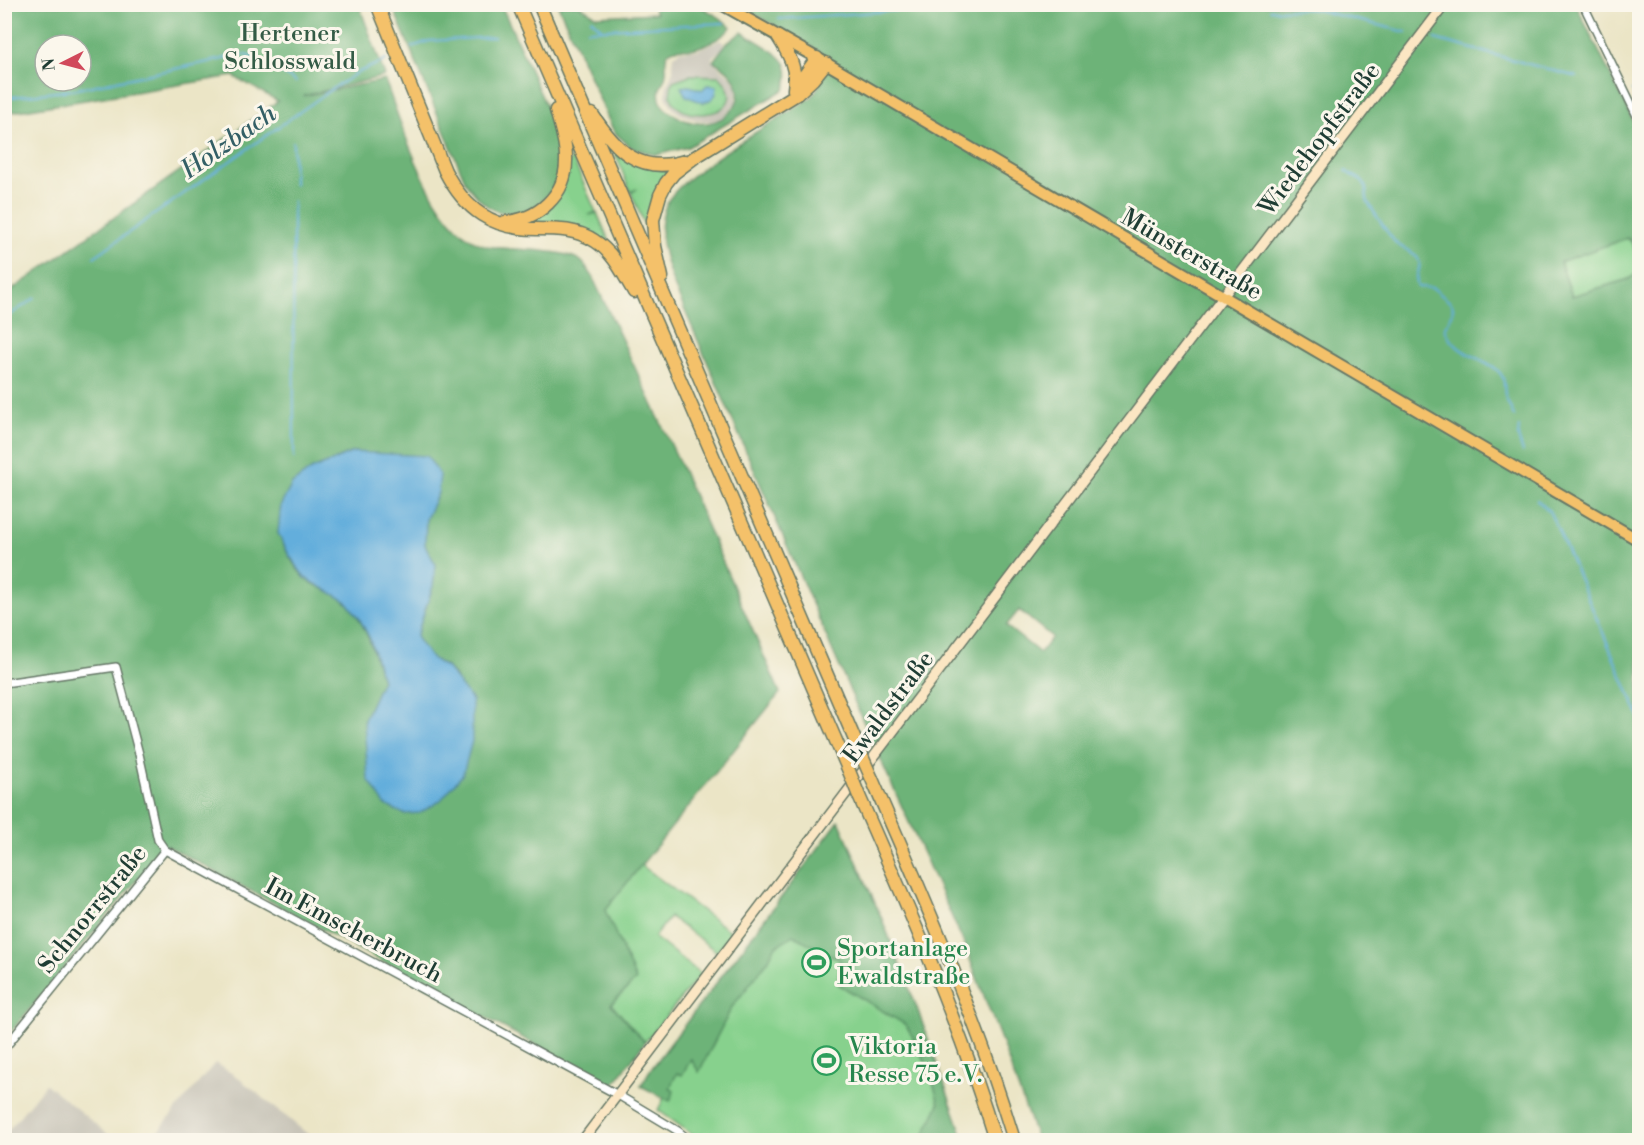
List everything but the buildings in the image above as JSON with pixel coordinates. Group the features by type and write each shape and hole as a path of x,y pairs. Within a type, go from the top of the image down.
{"highway":[{"path":"377,4 458,194 474,211 495,221 521,228 566,230 596,242 614,258 664,344"},
{"path":"518,4 927,951 965,1051 995,1140"},
{"path":"539,4 944,944 979,1035 1014,1140"},
{"path":"778,37 794,66 794,89"},
{"path":"671,313 655,246 653,220 666,183 674,173 695,157 797,94 813,79 822,61"},
{"path":"770,110 822,61"},
{"path":"495,221 508,222 533,215 549,203 561,186 565,174 566,154 549,77"},
{"path":"575,88 606,135 623,153 634,159 658,165 670,165 695,157"}],"main road":[{"name":"Münsterstraße","path":"721,4 1640,541"},
{"name":"Wiedehopfstraße","path":"1223,297 1445,4"},
{"name":"Ewaldstraße","path":"583,1140 1223,297"}],"street":[{"path":"1583,4 1640,122"},
{"path":"4,683 116,667 139,754 158,840 165,850"},
{"name":"Im Emscherbruch","path":"165,850 618,1095 689,1140"},
{"name":"Schnorrstraße","path":"4,1049 165,850"}],"shaded area":[{"path":"721,40 725,46 712,57 712,61 732,78 737,89 736,103 723,118 713,121 699,121 680,114 673,109 666,97 666,88 673,71 673,57 680,51 697,50"},
{"path":"215,1063 236,1076 315,1140 151,1140"},
{"path":"46,1084 115,1140 5,1140 5,1134"}],"green space":[{"name":"Hertener Schlosswald","path":"5,5 359,5 385,76 303,96 385,80 411,149 435,200 451,221 468,237 497,248 562,254 584,264 592,276 676,455 780,693 605,910 636,980 611,1004 645,1042 612,1086 166,845 5,1039 5,295 278,101 233,76 5,113","holes":["353,452 401,456 438,493 426,519 425,545 436,565 433,586 416,637 430,657 448,668 457,679 364,720 382,680 365,631 348,604 304,577 289,556 278,533 292,484 311,470"]},
{"path":"392,5 501,5 558,135 560,163 558,175 548,194 540,202 519,212 494,210 482,202 466,183"},
{"path":"558,5 579,5 596,16 656,13 652,5 698,5 731,27 725,34 711,42 693,49 673,50 666,57 665,77 659,94 663,107 692,122 708,123 721,119 732,110 738,99 737,86 730,73 713,61 726,44 742,32 783,60 787,71 785,89 688,147 656,155 632,148 614,132"},
{"path":"739,5 1576,5 1639,133 1639,258 1631,240 1627,238 1560,262 1572,296 1629,279 1639,272 1639,1140 1037,1140 962,939 867,730 673,283 662,243 663,213 676,191 711,162 812,97 822,81 829,57","holes":["1019,610 1052,637 1040,653 1006,626"]},
{"path":"690,75 719,76 729,91 728,103 719,110 705,114 690,113 678,107 671,97 673,81"},
{"path":"614,149 672,167 649,235 631,193 637,189 630,192"},
{"path":"572,157 596,212 589,215 597,213 613,250 604,243 524,225 540,214"},
{"path":"1627,238 1637,253 1639,272 1629,279 1572,296 1560,261"},
{"name":"Sportanlage Ewaldstraße","path":"839,821 881,917 917,1008 964,1140 700,1140 658,1110 664,1098 641,1086 649,1072"},
{"path":"839,821 881,917 917,1008 964,1140 922,1140 939,1104 931,1075 906,1025 838,984 840,960 793,935 775,947 768,961 732,1007 699,1072 691,1059 682,1075 677,1073 670,1088 674,1091 670,1101 641,1086 649,1072"},
{"path":"641,865 732,933 717,952 670,917 654,937 701,974 645,1042 611,1004 605,910"}],"water":[{"path":"707,85 717,86 716,94 712,99 703,103 686,96 681,87 689,86 702,90"},
{"path":"353,452 427,456 440,475 438,493 426,519 425,545 436,565 433,586 416,637 430,657 447,668 472,700 472,741 463,774 440,801 420,813 404,814 385,805 368,779 364,720 382,680 370,639 359,618 346,601 305,578 289,555 278,533 281,505 292,484 311,470"}],"waterway":[{"name":"Holzbach","path":"779,19 986,4"},
{"name":"Holzbach","path":"1270,10 1313,9 1406,32"},
{"path":"591,19 602,29"},
{"name":"Holzbach","path":"588,30 724,23"},
{"name":"Holzbach","path":"412,47 429,41 494,37"},
{"name":"Holzbach","path":"1435,39 1577,77"},
{"path":"4,98 72,90 223,59 236,54 259,60 296,82"},
{"name":"Holzbach","path":"94,257 335,87 359,72 386,60"},
{"name":"Holzbach","path":"1632,91 1640,92"},
{"path":"293,142 294,185"},
{"path":"1346,171 1364,184 1368,202 1394,241 1412,253 1419,261 1416,280 1418,287 1433,288 1451,303 1452,314 1445,329 1450,339 1465,352 1490,365 1502,376 1505,395 1514,416"},
{"path":"293,202 294,458"},
{"name":"Holzbach","path":"4,319 35,298"},
{"path":"1519,427 1518,437 1523,452"},
{"path":"1537,500 1549,511 1556,525 1640,718"}],"place":[{"name":"Sportanlage Ewaldstraße","path":"816,962"},
{"name":"Viktoria Resse 75 e.V.","path":"827,1060"}]}
